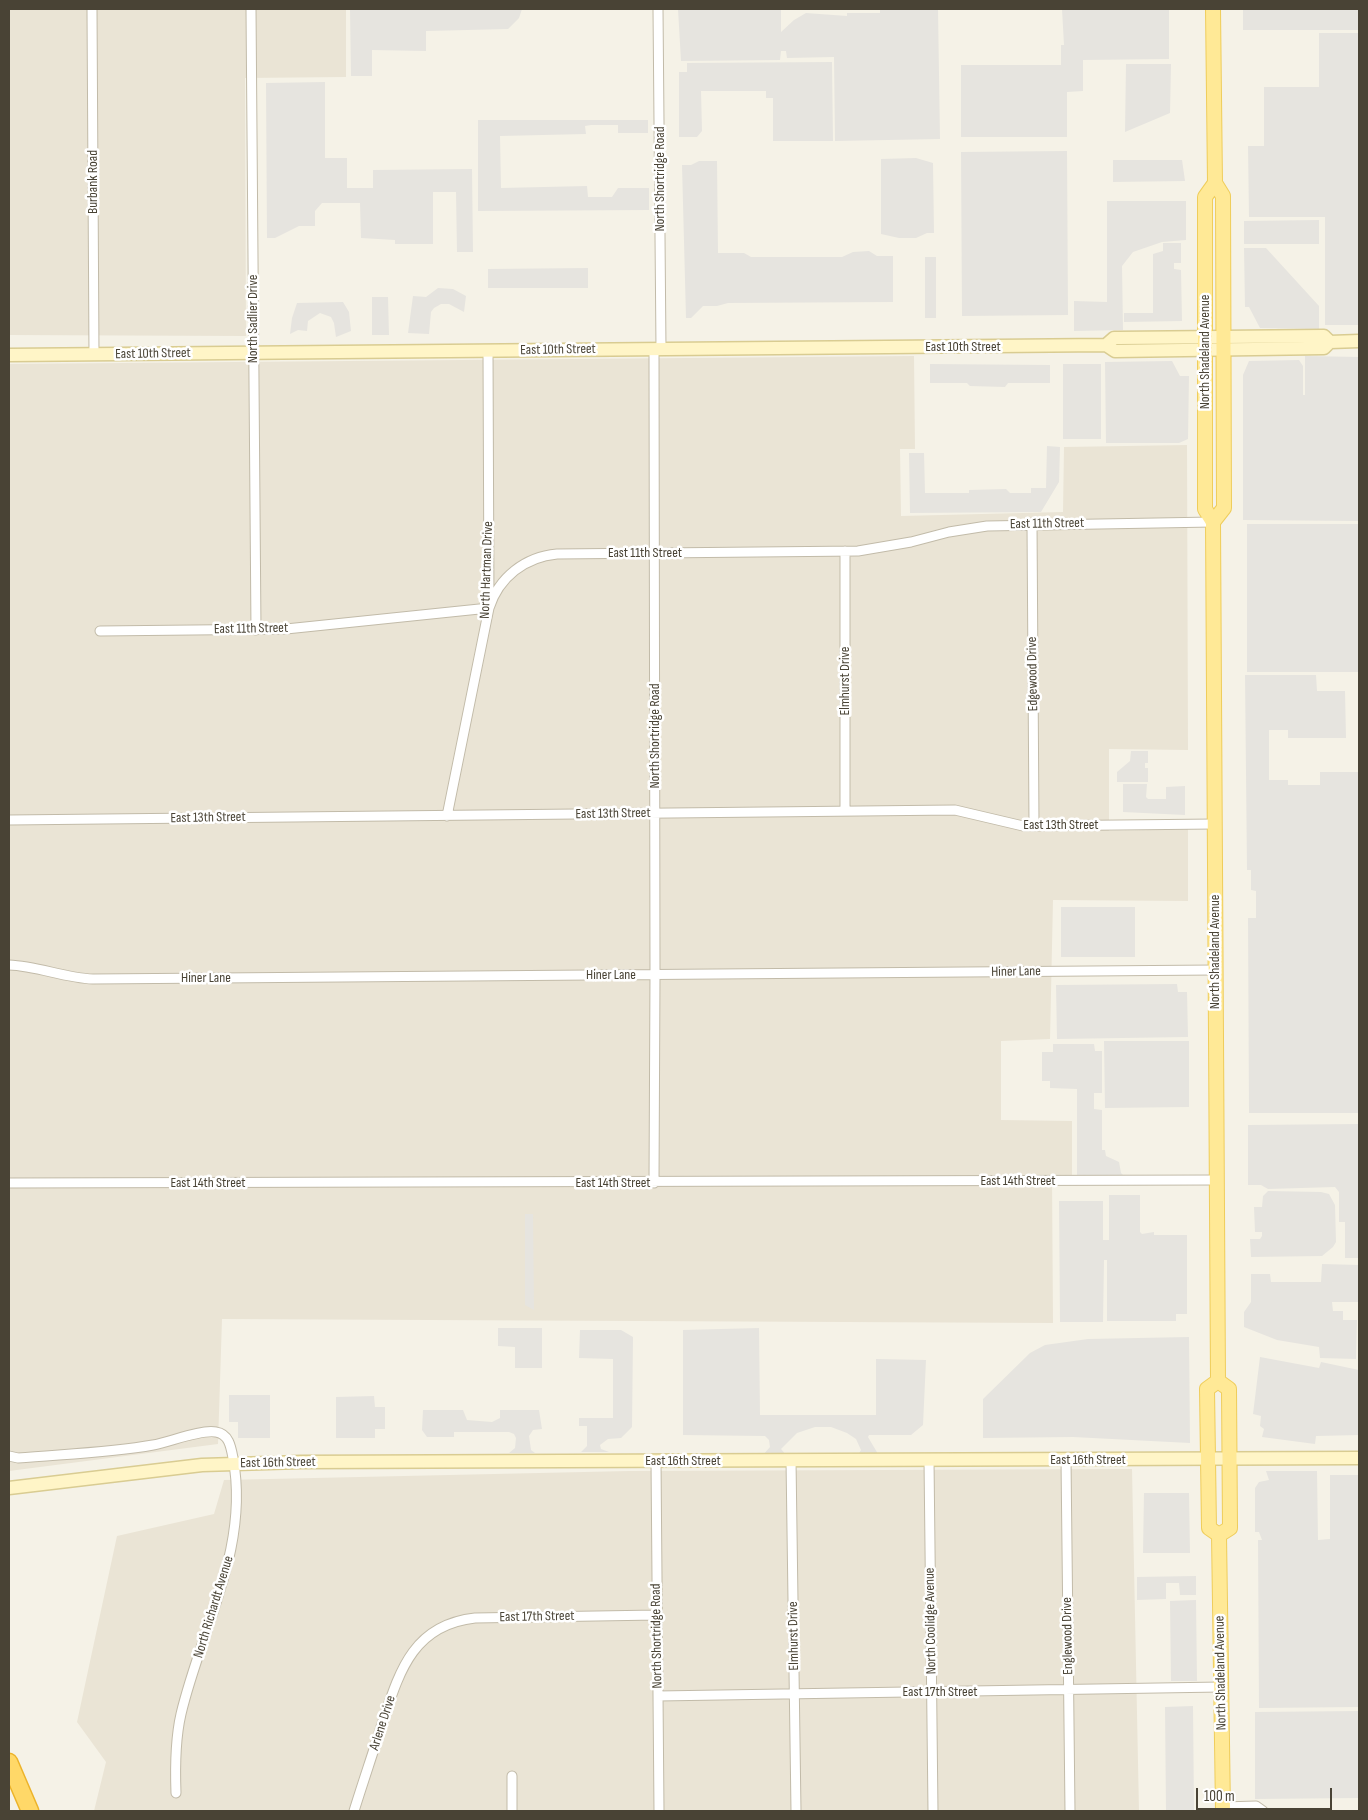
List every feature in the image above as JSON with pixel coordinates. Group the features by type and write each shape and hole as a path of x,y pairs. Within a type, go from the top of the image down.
{"highway":[{"path":"9,1762 30,1811"}],"main road":[{"name":"North Shadeland Avenue","path":"1213,9 1215,184 1223,196 1225,343 1224,508 1213,522"},
{"name":"North Shadeland Avenue","path":"1215,184 1205,196 1205,509 1213,522 1218,1381"},
{"name":"North Shadeland Avenue","path":"1218,1381 1229,1389 1230,1528 1219,1535"},
{"name":"North Shadeland Avenue","path":"1218,1381 1206,1389 1210,1528 1219,1535"},
{"name":"North Shadeland Avenue","path":"1219,1535 1223,1809"}],"street":[{"name":"Burbank Road","path":"92,9 94,355"},
{"name":"North Sadlier Drive","path":"251,9 256,630"},
{"name":"North Shortridge Road","path":"654,1183 654,553 658,9"},
{"name":"East 10th Street","path":"9,355 1106,345 1114,338 1205,344 1225,343 1324,348 1330,342 1359,341"},
{"name":"North Hartman Drive","path":"447,816 489,608 488,351"},
{"name":"East 11th Street","path":"100,631 286,630 489,608 497,591 511,573 520,566 539,557 557,554 845,551 898,545 949,532 987,526 1032,523 1213,522"},
{"name":"Edgewood Drive","path":"1032,523 1034,826"},
{"name":"Elmhurst Drive","path":"845,551 845,811"},
{"name":"East 13th Street","path":"9,820 955,810 1022,826 1215,824"},
{"name":"Hiner Lane","path":"9,965 38,968 73,978 93,979 1215,970"},
{"name":"East 14th Street","path":"9,1183 654,1183 1217,1180"},
{"name":"North Richardt Avenue","path":"9,1456 18,1458 125,1449 155,1445 210,1431 221,1433 227,1439 234,1463 236,1511 231,1554 181,1715 176,1754 176,1793"},
{"name":"East 16th Street","path":"9,1488 133,1472 234,1463 1359,1458"},
{"name":"Elmhurst Drive","path":"791,1460 796,1811"},
{"name":"North Coolidge Avenue","path":"929,1460 933,1811"},
{"name":"Englewood Drive","path":"1066,1460 1070,1811"},
{"name":"North Shortridge Road","path":"656,1461 659,1811"},
{"name":"East 17th Street","path":"423,1640 441,1628 469,1618 657,1615"},
{"name":"Arlene Drive","path":"354,1811 398,1676 408,1657 423,1640"},
{"name":"East 17th Street","path":"658,1696 1221,1688"},
{"path":"512,1776 512,1811"},
{"path":"1223,1809 1256,1806 1262,1811"}],"shaded area":[{"path":"9,9 346,9 346,77 245,78 246,336 9,335"},
{"path":"350,9 522,9 519,18 508,29 426,31 426,51 372,50 372,76 351,76"},
{"path":"678,9 781,9 781,32 794,20 806,13 847,16 847,13 880,13 880,9 938,9 940,139 835,141 834,57 787,58 786,51 781,51 780,60 681,61"},
{"path":"1062,9 1169,9 1169,59 1083,60 1083,91 1067,92 1067,137 961,137 961,65 1061,65 1061,45 1064,45"},
{"path":"1243,9 1359,9 1359,30 1243,30"},
{"path":"1319,33 1359,33 1359,325 1325,325 1325,217 1249,217 1248,146 1264,146 1264,87 1319,87"},
{"path":"832,62 833,141 773,141 773,98 766,98 766,91 701,91 702,131 697,137 679,137 679,72 687,72 687,63"},
{"path":"1126,64 1171,64 1170,113 1125,132"},
{"path":"325,82 325,158 347,158 347,188 373,188 373,170 472,169 473,252 457,252 456,192 433,192 433,244 395,244 395,240 361,238 360,203 322,203 315,211 315,226 299,226 275,238 267,238 266,83"},
{"path":"478,120 648,120 648,133 618,133 618,125 591,125 585,126 586,134 500,136 501,188 587,186 588,197 612,197 618,188 649,188 649,210 478,211"},
{"path":"1067,151 1068,315 962,316 961,152"},
{"path":"916,158 933,163 934,233 927,233 916,238 899,238 881,234 881,159"},
{"path":"1113,160 1182,160 1185,181 1113,182"},
{"path":"699,161 717,161 718,253 744,253 751,257 842,257 853,252 869,251 877,256 893,256 893,302 728,303 717,306 703,306 691,318 686,318 682,165 691,165"},
{"path":"1107,201 1186,201 1186,240 1162,242 1133,252 1122,266 1123,330 1074,331 1074,301 1107,302"},
{"path":"1319,220 1319,244 1244,244 1244,221"},
{"path":"1163,243 1181,243 1181,263 1174,263 1174,269 1181,270 1182,321 1124,322 1124,313 1153,313 1153,254 1163,251"},
{"path":"1244,248 1266,248 1319,306 1319,329 1260,328 1249,307 1245,307"},
{"path":"925,257 936,257 936,318 925,318"},
{"path":"588,268 588,288 488,288 488,269"},
{"path":"438,288 453,289 466,296 464,312 449,304 441,304 431,312 429,334 408,333 413,296 426,297"},
{"path":"372,297 388,297 389,335 372,335"},
{"path":"343,302 349,312 351,331 336,337 331,317 320,313 308,321 307,331 298,330 290,334 292,318 297,303"},
{"path":"914,356 915,449 900,449 901,516 1063,512 1064,447 1187,445 1188,750 1109,749 1109,831 1188,829 1188,901 1053,900 1050,1039 1001,1041 1001,1120 1072,1121 1072,1176 1052,1176 1053,1323 222,1319 218,1444 9,1471 9,364"},
{"path":"1305,356 1359,357 1359,521 1243,520 1243,375 1249,361 1299,360 1303,366 1303,395 1305,395"},
{"path":"1172,361 1180,376 1189,376 1188,439 1179,443 1106,443 1105,362"},
{"path":"930,364 1050,365 1050,383 1008,383 1005,387 970,386 967,383 930,383"},
{"path":"1063,364 1101,364 1101,439 1063,439"},
{"path":"1047,446 1060,447 1059,482 1041,512 910,513 909,453 924,453 925,493 969,493 969,490 1006,489 1010,493 1031,493 1031,488 1046,488"},
{"path":"1247,524 1359,524 1359,672 1247,672"},
{"path":"1245,675 1316,675 1317,691 1345,691 1346,738 1288,738 1288,730 1269,730 1269,780 1288,780 1288,785 1320,785 1320,772 1359,772 1359,1113 1249,1113 1248,918 1256,918 1256,891 1251,890 1251,870 1247,870"},
{"path":"1131,751 1148,751 1148,763 1145,763 1145,768 1148,768 1148,782 1117,782 1117,772 1130,761"},
{"path":"1123,784 1147,784 1146,797 1148,799 1166,799 1166,787 1185,786 1185,815 1123,812"},
{"path":"1061,907 1135,907 1135,957 1061,957"},
{"path":"1177,984 1178,992 1187,992 1188,1037 1057,1039 1056,985"},
{"path":"1104,1041 1189,1041 1189,1107 1105,1108"},
{"path":"1053,1044 1094,1044 1095,1051 1102,1051 1102,1093 1094,1093 1094,1109 1102,1110 1102,1150 1105,1150 1106,1156 1119,1162 1121,1173 1125,1177 1077,1177 1077,1089 1050,1088 1050,1081 1042,1081 1042,1052 1053,1052"},
{"path":"1359,1124 1359,1258 1345,1258 1345,1222 1339,1222 1339,1192 1335,1187 1268,1189 1261,1185 1248,1185 1248,1125"},
{"path":"1268,1191 1321,1192 1329,1194 1335,1205 1336,1242 1333,1247 1322,1256 1251,1257 1250,1239 1260,1239 1262,1236 1262,1232 1255,1232 1254,1207 1262,1207 1263,1196"},
{"path":"1109,1195 1140,1195 1140,1232 1142,1234 1154,1232 1154,1235 1187,1235 1187,1314 1176,1314 1176,1321 1107,1321 1107,1260 1104,1260 1103,1322 1060,1322 1059,1201 1103,1201 1103,1240 1109,1240"},
{"path":"525,1214 533,1214 534,1310 525,1305"},
{"path":"1322,1264 1359,1265 1359,1302 1332,1302 1333,1311 1343,1311 1343,1320 1357,1320 1356,1359 1320,1358 1319,1347 1277,1340 1244,1327 1244,1312 1251,1302 1251,1274 1270,1274 1271,1282 1321,1282"},
{"path":"498,1328 542,1328 542,1368 515,1368 515,1347 498,1346"},
{"path":"759,1328 760,1415 876,1415 876,1359 926,1360 923,1425 911,1435 869,1435 868,1437 878,1454 858,1455 861,1450 856,1439 847,1433 831,1427 815,1427 797,1433 781,1449 787,1456 762,1456 770,1447 769,1440 765,1436 683,1435 683,1330"},
{"path":"580,1330 621,1330 633,1337 632,1427 621,1438 608,1439 600,1445 601,1449 609,1452 581,1452 587,1446 587,1426 579,1426 579,1418 613,1418 613,1359 579,1358"},
{"path":"1189,1337 1190,1443 1073,1437 983,1438 983,1399 1030,1353 1045,1345 1088,1339"},
{"path":"1260,1357 1319,1368 1321,1362 1359,1370 1359,1435 1316,1436 1315,1444 1262,1437 1264,1429 1260,1426 1261,1416 1253,1414"},
{"path":"229,1395 270,1395 270,1438 238,1438 238,1422 229,1422"},
{"path":"374,1396 375,1407 385,1407 385,1429 375,1429 375,1438 336,1438 336,1397"},
{"path":"423,1410 463,1410 467,1420 492,1422 500,1418 500,1410 539,1410 542,1429 533,1430 529,1436 531,1450 535,1453 509,1453 515,1448 516,1438 514,1434 509,1432 454,1432 454,1437 427,1437 422,1430"},
{"path":"1132,1469 1139,1811 94,1811 106,1762 77,1722 117,1536 214,1514 224,1480 629,1471"},
{"path":"1266,1471 1317,1471 1318,1540 1330,1539 1330,1475 1359,1475 1359,1707 1259,1708 1258,1540 1262,1540 1259,1532 1255,1532 1255,1488 1259,1482 1269,1480"},
{"path":"1144,1493 1189,1493 1190,1553 1143,1553"},
{"path":"1196,1576 1196,1595 1180,1595 1179,1583 1166,1583 1166,1599 1137,1600 1137,1577"},
{"path":"1196,1600 1197,1681 1171,1681 1170,1601"},
{"path":"1193,1706 1194,1811 1166,1811 1165,1707"},
{"path":"1359,1711 1359,1798 1255,1799 1255,1712"}]}
